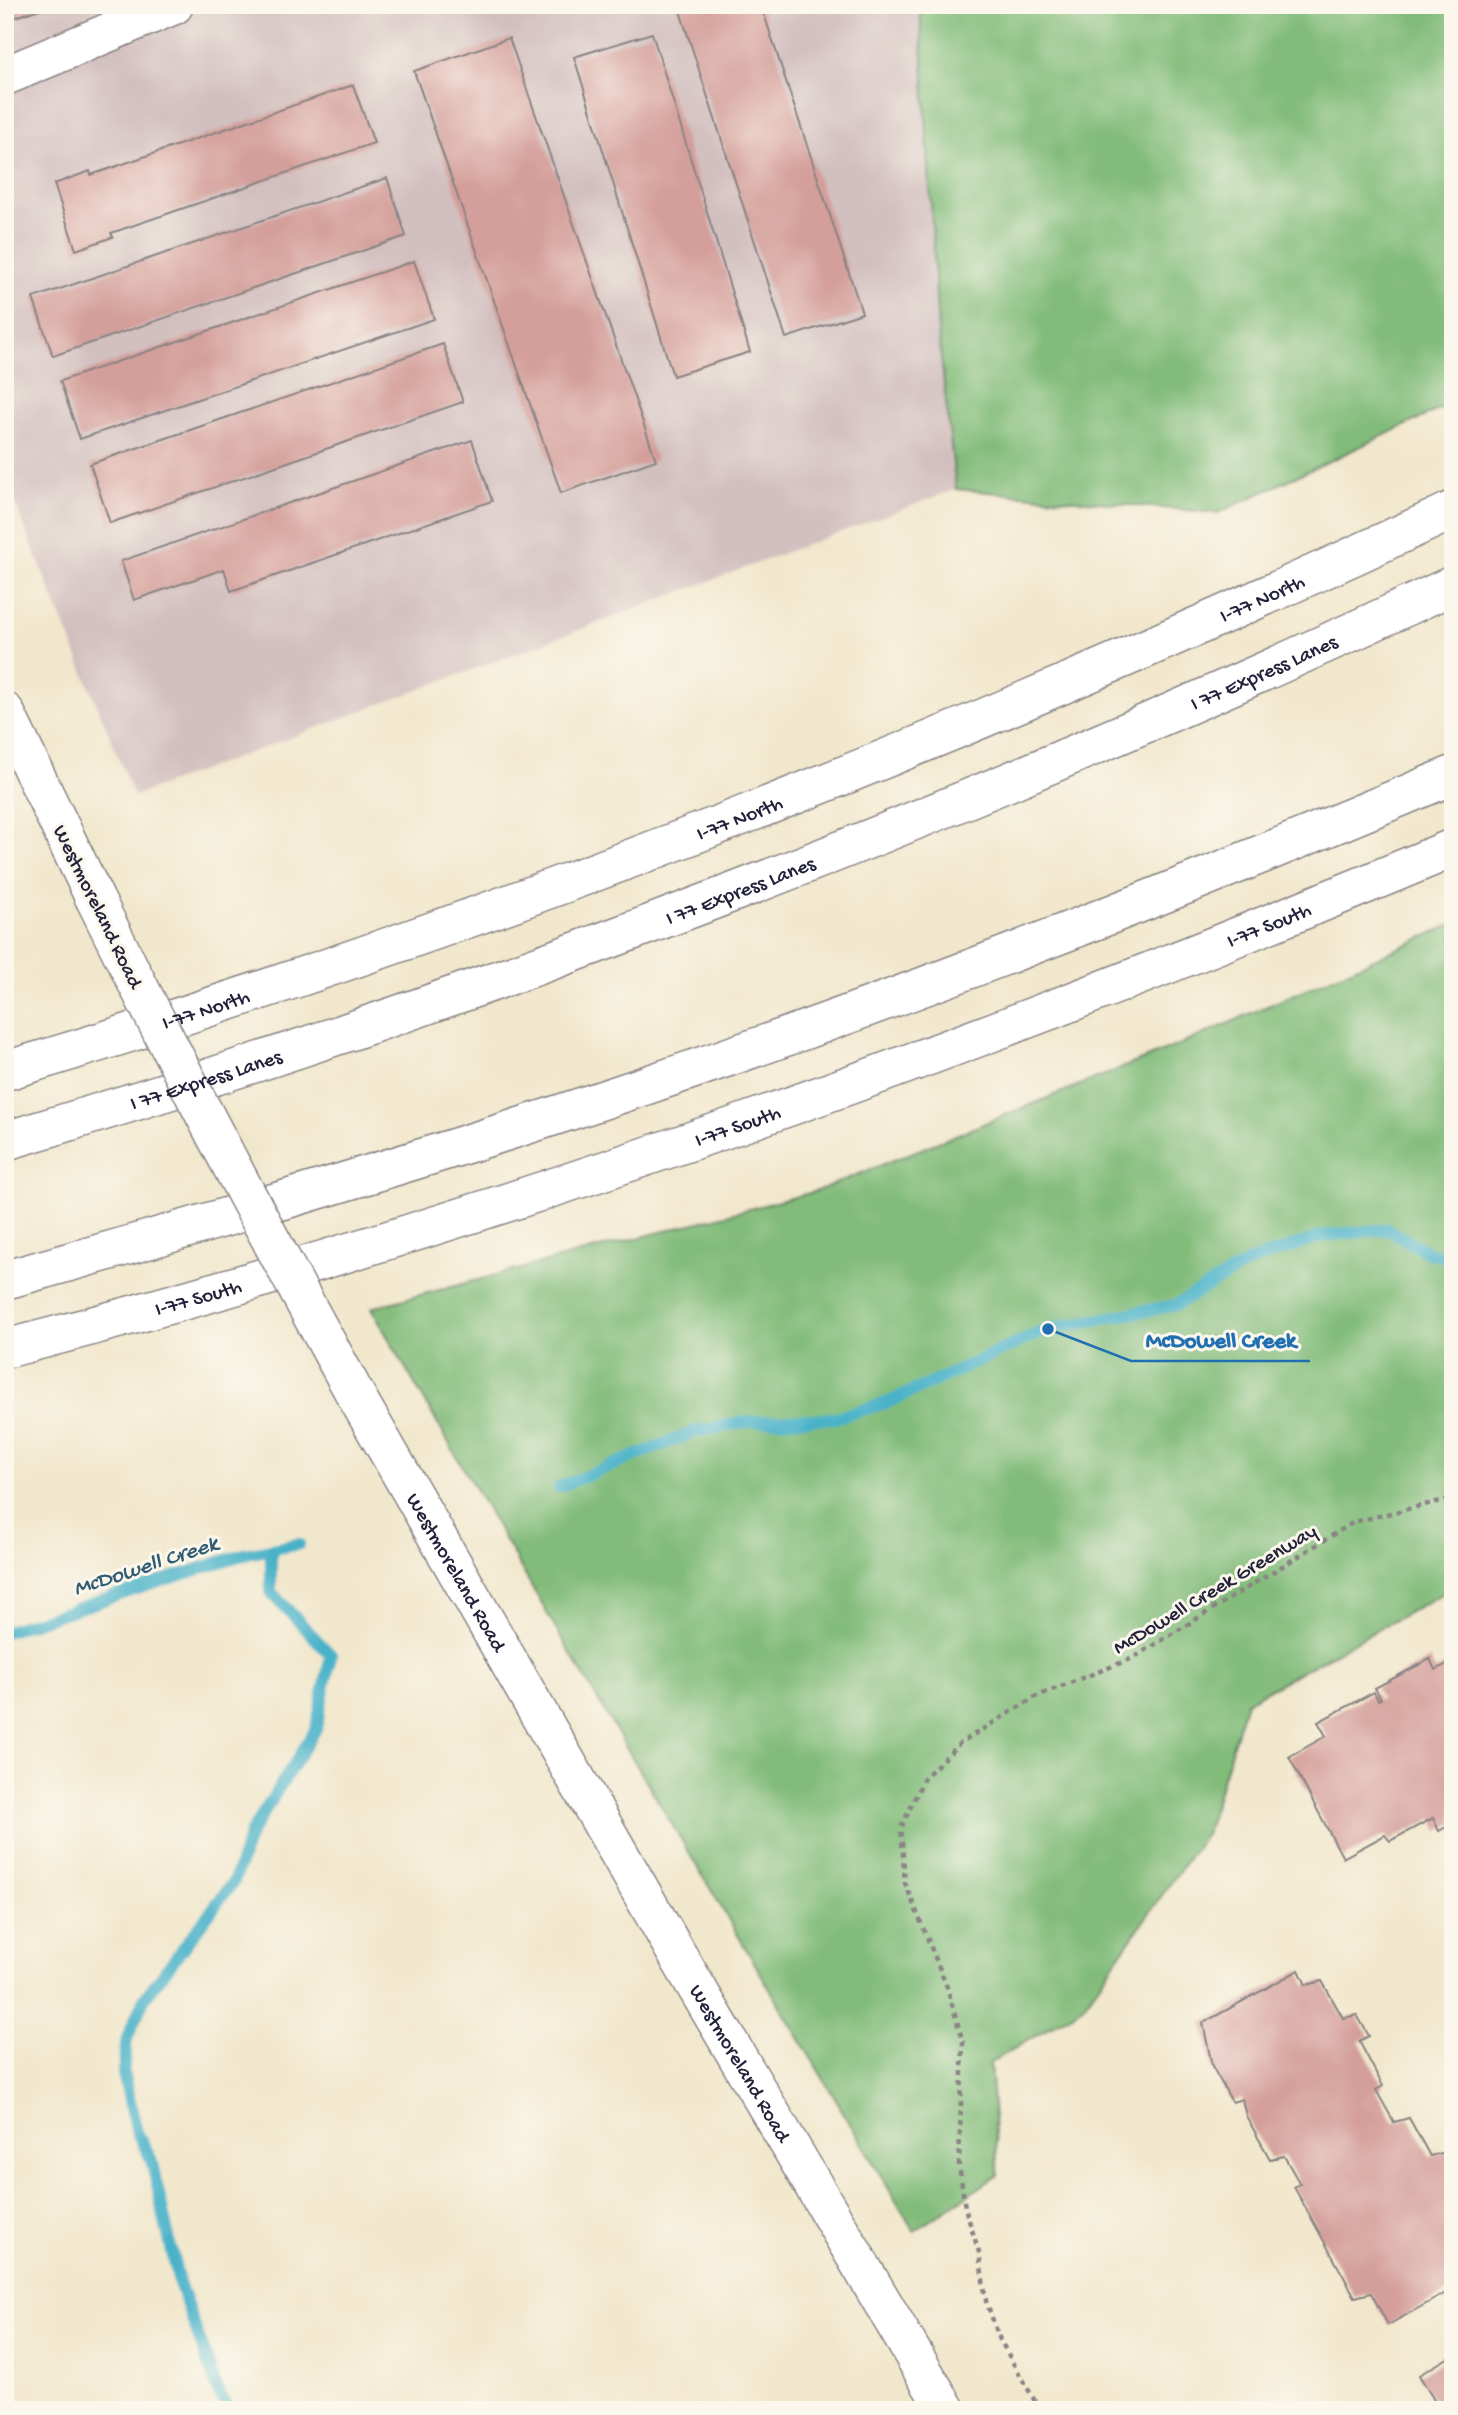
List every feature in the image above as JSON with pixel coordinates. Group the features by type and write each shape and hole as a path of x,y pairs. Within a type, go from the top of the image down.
{"main road":[{"path":"5,76 174,5"},
{"name":"I-77 North","path":"5,1071 479,914 701,832 897,755 1102,669 1453,510"},
{"name":"I 77 Express Lanes","path":"5,1142 290,1051 502,978 713,900 921,818 1128,731 1334,641 1453,585"},
{"name":"Westmoreland Road","path":"5,712 183,1076 264,1230 684,1968 946,2410"},
{"path":"5,1280 418,1160 726,1058 1063,935 1453,775"},
{"name":"I-77 South","path":"5,1349 237,1285 665,1151 1087,998 1453,848"}],"path":[{"name":"McDowell Creek Greenway","path":"1040,2410 1000,2340 986,2301 979,2252 965,2208 959,2164 963,2042 947,1987 905,1883 901,1828 924,1778 960,1743 1037,1696 1133,1658 1354,1522 1453,1498"},
{"path":"5,2393 21,2410"}],"shaded area":[{"path":"5,5 920,5 938,331 956,489 134,796 5,479"}],"green space":[{"path":"920,5 1453,5 1453,403 1218,513 956,489 938,331"},
{"path":"1453,924 1453,1588 1246,1702 1206,1833 1082,2008 990,2063 998,2175 914,2231 570,1653 371,1308 817,1191 1186,1042"}],"building":[{"path":"5,5 47,5 47,6 5,21"},
{"path":"678,5 761,5 862,313 786,338"},
{"path":"652,33 750,352 673,376 574,57"},
{"path":"509,38 656,460 561,493 414,71"},
{"path":"353,85 374,143 111,233 113,237 76,250 54,184 90,171 91,175"},
{"path":"387,178 406,236 53,356 33,298"},
{"path":"414,261 434,319 80,439 60,381"},
{"path":"443,344 463,402 110,523 90,464"},
{"path":"472,440 492,501 231,591 224,569 134,600 121,561"},
{"path":"1430,1659 1435,1670 1453,1661 1453,1823 1439,1831 1433,1818 1390,1841 1385,1835 1343,1858 1289,1757 1326,1736 1318,1722 1374,1692 1378,1700 1381,1699 1375,1688"},
{"path":"1299,1970 1306,1985 1322,1981 1343,2018 1357,2015 1369,2036 1359,2041 1383,2086 1376,2090 1394,2122 1409,2118 1430,2156 1446,2152 1453,2165 1453,2178 1448,2181 1453,2190 1453,2289 1388,2325 1371,2293 1355,2297 1294,2187 1300,2184 1284,2156 1270,2159 1246,2116 1242,2099 1232,2102 1212,2066 1203,2023"},
{"path":"1453,2355 1453,2410 1440,2410 1419,2375"}],"waterway":[{"name":"McDowell Creek","path":"559,1487 694,1432 745,1422 835,1418 889,1402 1048,1329 1176,1305 1249,1262 1322,1236 1388,1229 1430,1254 1453,1257"},
{"name":"McDowell Creek","path":"5,1632 245,1554 299,1544"},
{"path":"231,2410 220,2397 179,2283 151,2159 137,2132 123,2073 127,2038 144,1999 234,1881 250,1834 316,1729 331,1655 271,1592 271,1549"}],"place":[{"name":"McDowell Creek","path":"1048,1329"}]}
